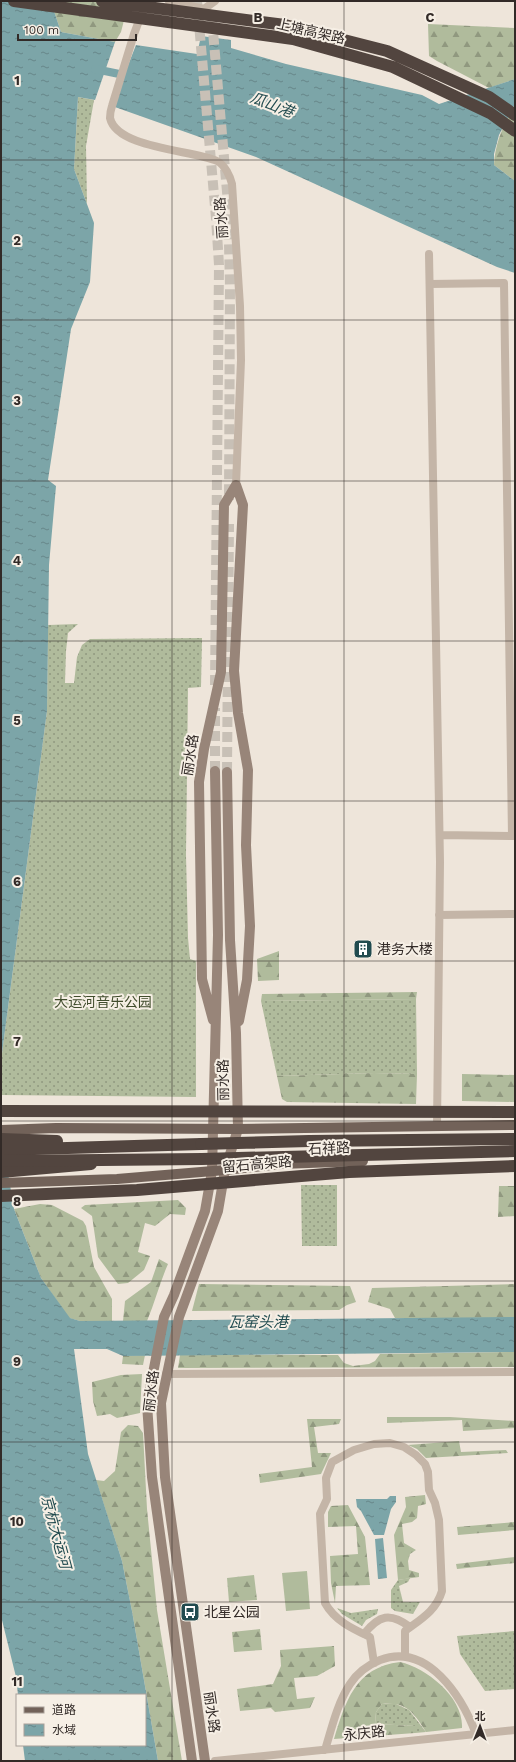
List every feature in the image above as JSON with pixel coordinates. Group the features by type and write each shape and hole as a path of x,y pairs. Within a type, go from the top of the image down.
{"highway":[{"name":"上塘高架路","path":"14,1 293,39 393,67 490,113 515,131"},
{"name":"上塘高架路","path":"102,1 286,25 387,51 489,97 515,115"},
{"path":"1,1111 515,1112"},
{"path":"1,1139 138,1145"},
{"name":"留石高架路","path":"1,1150 309,1141 515,1139"},
{"name":"留石高架路","path":"1,1161 121,1160 491,1151 515,1153"},
{"path":"1,1172 60,1168 121,1160"},
{"name":"留石高架路","path":"1,1196 137,1190 349,1172 515,1166"}],"main road":[{"name":"丽水路","path":"216,1032 202,979 200,782 204,749 221,672 224,506 236,485"},
{"name":"丽水路","path":"236,485 243,505 234,671 238,713 248,770 246,845 250,926 247,980 236,1033"},
{"name":"丽水路","path":"192,1761 152,1477 147,1404 164,1317 174,1295 205,1211 212,1171 218,935 215,771"},
{"name":"丽水路","path":"205,1761 165,1477 161,1403 179,1317 218,1211 225,1170 238,1129 236,1033 230,940 227,772"},
{"name":"石祥路","path":"6,1130 56,1128 238,1129 515,1125"},
{"name":"石祥路","path":"1,1183 72,1181 225,1170 281,1164 515,1153"}],"street":[{"name":"丽水路","path":"150,1 146,2 134,34 112,106 110,118 116,128 127,137 219,162 229,175 232,184 240,314 241,360 236,485"},
{"path":"169,1 204,9 215,1"},
{"path":"429,254 440,835 437,1126"},
{"path":"430,284 504,283 513,836 440,835"},
{"path":"439,915 515,914"},
{"path":"166,1374 515,1372"},
{"path":"374,1663 370,1637 349,1627 329,1610 325,1603 320,1514 326,1499 326,1478 332,1462 354,1450 374,1444 390,1443 404,1447 416,1455 425,1464 428,1472 429,1490 435,1503 439,1520 442,1591 439,1603 405,1631 405,1657"},
{"path":"364,1634 374,1622 385,1617 403,1621 410,1627"},
{"path":"325,1750 338,1705 350,1683 363,1669 374,1663 395,1656 416,1659 436,1671 458,1698 476,1734"},
{"name":"永庆路","path":"216,1761 515,1730"}],"green space":[{"path":"46,1 129,1 121,32 115,42 61,32 51,2"},
{"path":"428,24 515,28 515,79 489,88 429,56"},
{"path":"78,97 94,100 86,146 87,204 74,169"},
{"path":"514,107 515,181 494,165 500,135"},
{"name":"大运河音乐公园","path":"78,624 68,633 65,683 74,683 77,657 82,645 90,639 202,638 201,687 188,688 186,855 188,938 190,959 196,961 196,1097 1,1095 1,1061 47,711 48,625"},
{"path":"279,951 279,980 258,981 257,959"},
{"path":"417,992 416,999 261,1001 262,994"},
{"path":"416,999 417,1074 374,1073 277,1076 261,1001"},
{"path":"374,1073 417,1074 416,1104 287,1102 282,1099 277,1076"},
{"path":"462,1074 515,1075 515,1102 462,1101"},
{"path":"301,1185 337,1185 337,1246 302,1246"},
{"path":"499,1186 515,1186 515,1216 498,1217"},
{"path":"178,1200 186,1208 185,1215 170,1214 155,1226 145,1223 138,1252 150,1256 144,1270 128,1283 118,1284 98,1257 92,1216 81,1208 85,1205"},
{"path":"40,1204 52,1205 83,1221 86,1226 94,1267 112,1299 112,1321 80,1321 69,1318 41,1278 14,1209"},
{"path":"159,1259 168,1264 147,1321 123,1321 125,1301 151,1282"},
{"path":"199,1284 350,1286 356,1302 339,1310 192,1311"},
{"path":"515,1284 515,1318 395,1318 390,1309 368,1302 372,1288"},
{"path":"515,1352 515,1367 178,1368 180,1355 338,1355 344,1363 353,1366 369,1364 375,1361 380,1354"},
{"path":"145,1355 143,1365 122,1364 123,1356"},
{"path":"142,1374 140,1413 117,1418 110,1414 97,1416 93,1401 92,1382 121,1375"},
{"path":"387,1417 450,1417 515,1421 515,1428 463,1431 462,1420 387,1423"},
{"path":"307,1419 341,1419 339,1424 314,1427 318,1453 331,1453 321,1474 260,1483 259,1474 312,1467"},
{"path":"128,1425 138,1426 143,1433 147,1509 157,1610 182,1761 158,1761 122,1561 96,1480 104,1481 115,1471 121,1432"},
{"path":"459,1441 461,1452 506,1450 508,1453 426,1458 417,1449 408,1445"},
{"path":"425,1495 426,1504 418,1506 417,1518 412,1522 402,1524 404,1543 416,1550 410,1554 408,1561 409,1570 419,1573 419,1577 398,1580 394,1535 406,1507 405,1497"},
{"path":"348,1505 365,1537 370,1585 336,1586 335,1603 331,1583 330,1556 358,1554 356,1526 328,1527 328,1512 331,1506"},
{"path":"515,1522 515,1530 458,1535 457,1527"},
{"path":"515,1557 515,1563 457,1569 456,1564"},
{"path":"307,1571 310,1609 286,1611 282,1573"},
{"path":"254,1575 257,1600 229,1602 227,1578"},
{"path":"410,1578 408,1582 399,1586 403,1602 420,1602 413,1614 395,1611 391,1608 391,1590 398,1580"},
{"path":"337,1608 351,1613 378,1609 377,1614 366,1620 362,1626 342,1614"},
{"path":"260,1629 262,1650 234,1652 232,1632"},
{"path":"515,1631 515,1689 485,1691 460,1654 457,1636"},
{"path":"334,1646 335,1666 317,1676 294,1678 297,1699 315,1697 310,1708 275,1712 271,1708 240,1711 237,1689 273,1684 281,1666 280,1650"},
{"path":"400,1662 421,1671 442,1686 457,1706 461,1717 462,1728 426,1732 413,1714 408,1710 397,1704 382,1704 376,1712 375,1724 415,1726 415,1733 334,1739 348,1700 362,1679 372,1671 385,1665"},
{"path":"394,1703 409,1710 426,1732 415,1733 415,1726 375,1724 376,1712 382,1704"}],"water":[{"path":"1,1 51,2 61,32 115,42 95,100 78,97 74,169 94,223 90,282 71,329 48,480 56,486 49,565 47,711 1,1061"},
{"path":"201,36 231,40 231,48 286,64 422,95 439,104 515,79 515,104 499,135 494,154 494,165 515,181 515,273 497,267 256,157 112,106 136,45 197,54"},
{"path":"1,1131 14,1209 41,1278 70,1318 80,1321 515,1317 515,1352 123,1356 107,1349 74,1349 88,1454 122,1561 132,1611 158,1761 25,1761 23,1746 146,1746 146,1694 18,1694 16,1677 1,1616"},
{"path":"390,1496 396,1496 396,1502 391,1509 384,1535 374,1535 361,1511 357,1507 356,1499 387,1499"},
{"path":"383,1538 387,1578 378,1579 375,1539"}],"waterway":[{"name":"瓜山港","path":"95,69 129,76"}],"tunnel":[{"path":"197,1 219,265 215,686"},
{"path":"212,20 228,203 230,285 229,500"},
{"path":"227,772 229,524"},
{"path":"215,708 215,771"}],"place":[{"name":"港务大楼","path":"363,949"},
{"name":"北星公园","path":"190,1612"}],"water label":[{"name":"瓦窑头港","path":"258,1322"},
{"name":"京杭大运河","path":"56,1532"}]}
